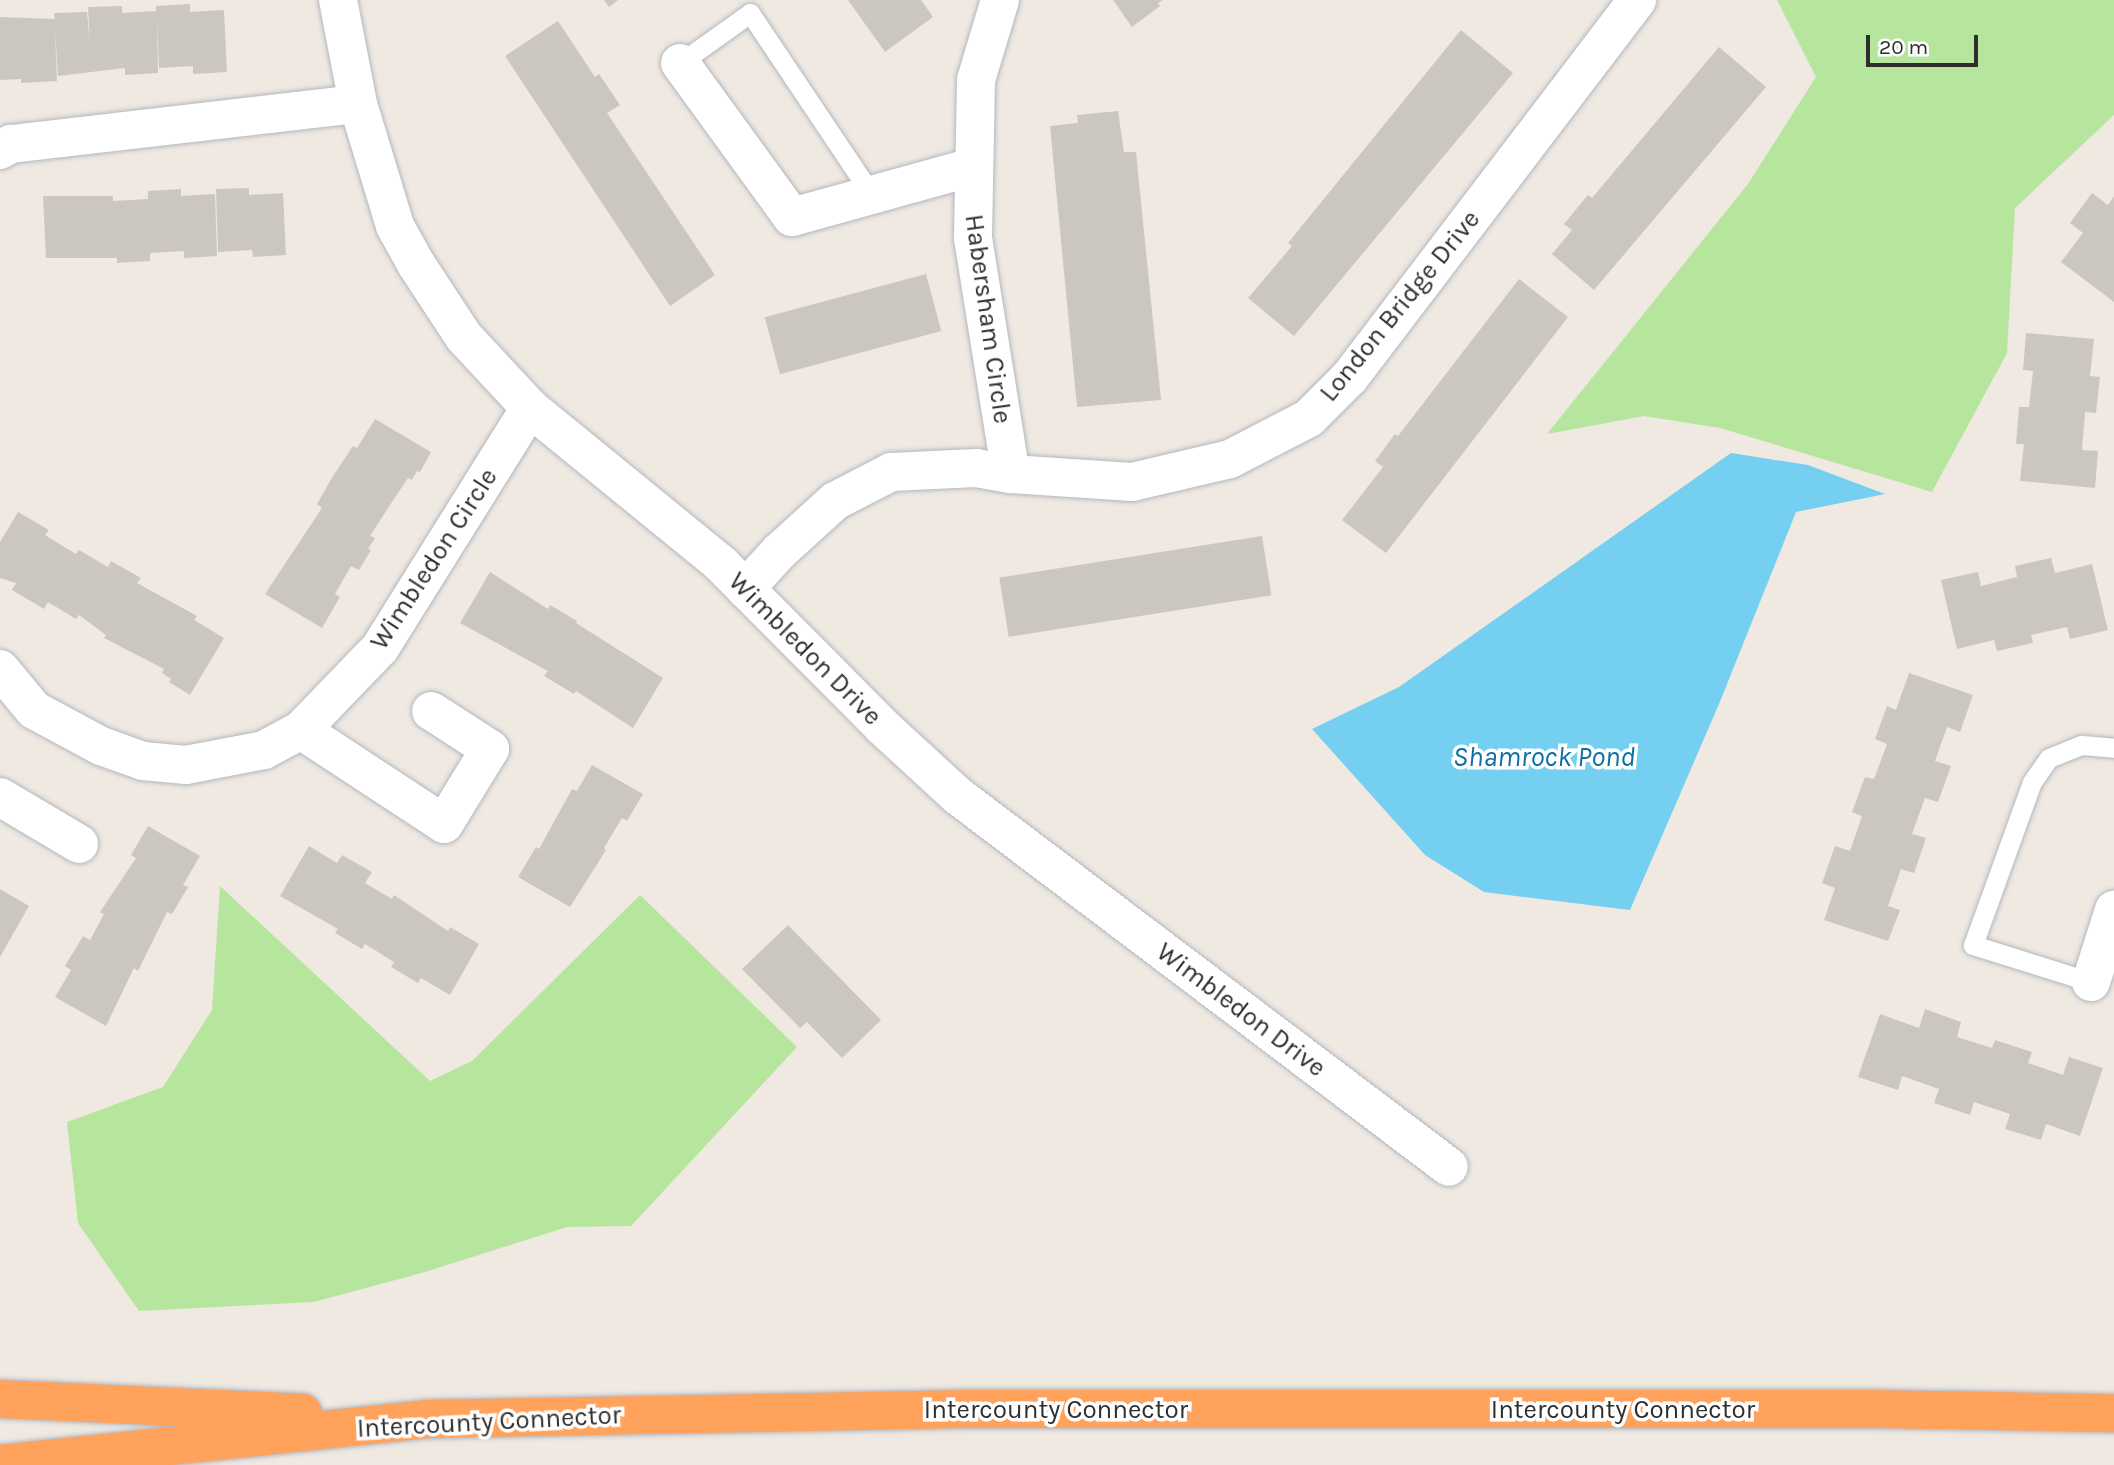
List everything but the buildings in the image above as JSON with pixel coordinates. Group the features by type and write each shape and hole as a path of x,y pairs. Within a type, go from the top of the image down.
{"highway":[{"path":"0,1399 427,1419"},
{"name":"Intercounty Connector","path":"0,1464 427,1419 965,1409 1874,1409 2114,1413"}],"street":[{"name":"Wimbledon Drive","path":"338,0 358,104 395,226 416,264 464,337 530,408 721,564 883,727 958,796 1449,1167"},
{"name":"Habersham Circle","path":"1000,0 976,80 972,238 1011,474"},
{"name":"London Bridge Drive","path":"745,589 780,551 835,501 891,472 976,468 1011,474 1132,482 1230,459 1309,418 1350,377 1637,0"},
{"path":"680,63 792,217 972,167"},
{"path":"0,150 11,144 358,104"},
{"name":"Wimbledon Circle","path":"0,669 34,710 101,746 143,761 186,765 264,750 301,730 380,648 530,408"},
{"path":"301,730 444,824 490,749 430,711"},
{"path":"0,797 79,844"},
{"path":"2091,982 2114,910"}],"lane":[{"path":"680,63 750,13 871,194"},
{"path":"2091,982 1973,945 2032,782 2049,758 2082,746 2114,748"}],"green space":[{"path":"1777,0 2114,0 2114,115 2015,208 2007,353 1932,492 1720,428 1644,416 1547,434 1748,184 1816,77"},
{"path":"220,886 430,1081 472,1061 640,895 797,1047 631,1226 567,1227 425,1272 314,1302 139,1311 78,1223 67,1122 163,1087 212,1010"}],"water":[{"name":"Shamrock Pond","path":"1731,453 1808,465 1885,494 1796,512 1719,704 1630,910 1484,892 1425,855 1312,729 1399,687"}]}
